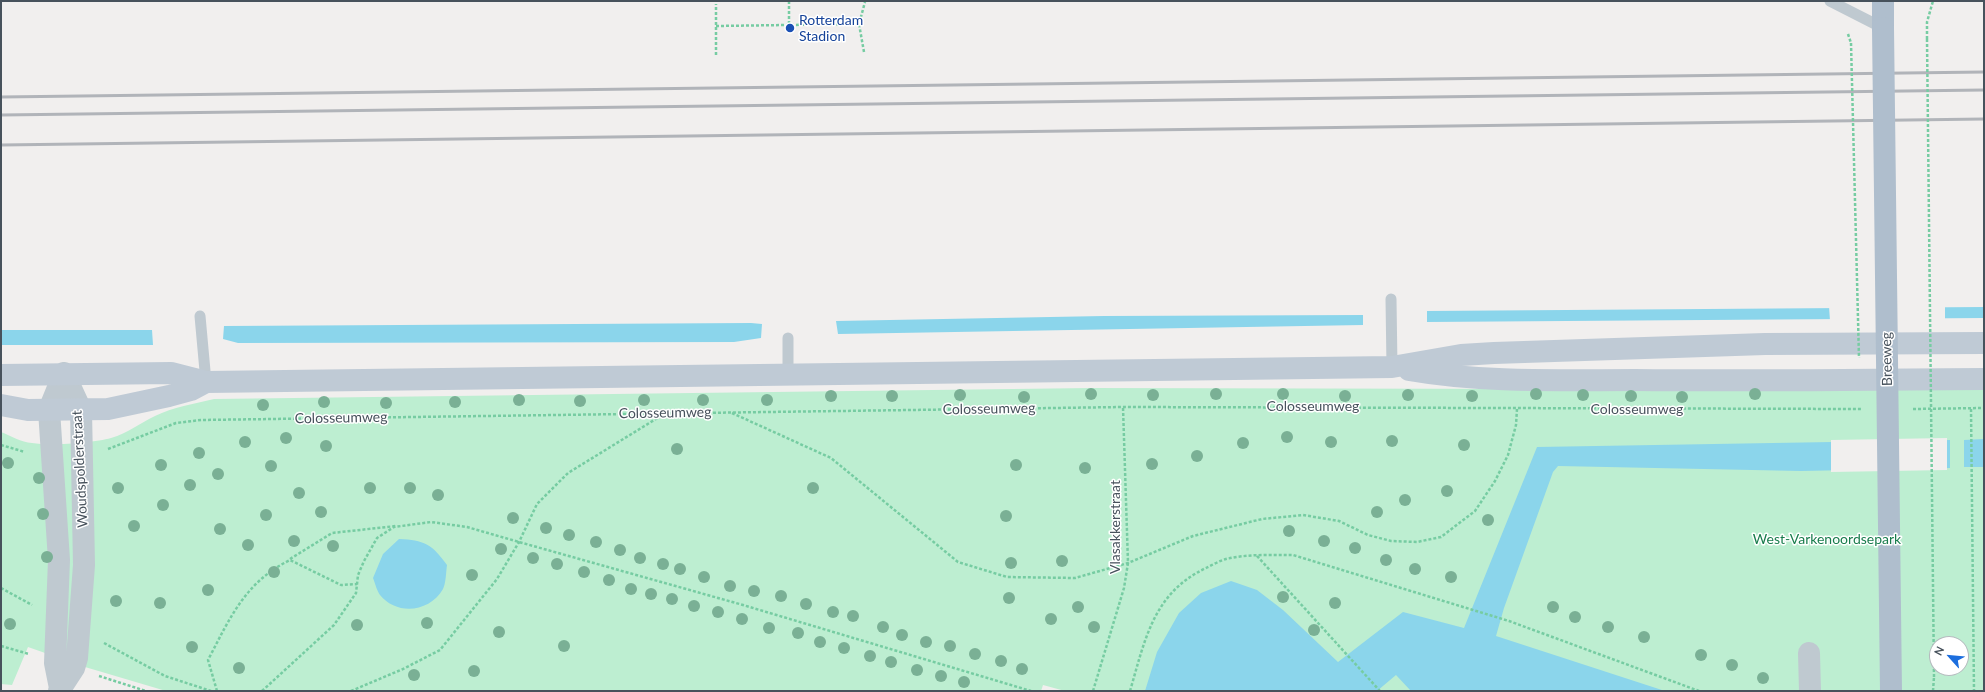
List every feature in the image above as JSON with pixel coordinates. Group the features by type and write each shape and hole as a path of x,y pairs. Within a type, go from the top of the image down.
{"main road":[{"name":"Breeweg","path":"1883,1 1891,691"},
{"name":"Colosseumweg","path":"1,375 64,373 171,373 206,382 1392,366 1494,353 1765,344 1984,343"},
{"name":"Colosseumweg","path":"1392,366 1438,375 1576,380 1776,381 1984,379"},
{"name":"Colosseumweg","path":"1,404 28,410 108,409 191,390 206,382"}],"street":[{"name":"Woudspolderstraat","path":"60,690 74,668 77,658 84,565 81,410 64,373"},
{"name":"Woudspolderstraat","path":"60,690 55,662 59,560 49,410 64,373"},
{"path":"1809,653 1810,691"}],"lane":[{"path":"1830,1 1883,28"},
{"path":"1392,299 1392,366"},
{"path":"200,316 206,382"},
{"path":"788,338 788,374"}],"path":[{"path":"789,1 789,25"},
{"path":"1933,1 1927,22 1927,39 1934,691"},
{"path":"864,52 859,24 865,2"},
{"path":"716,4 716,55"},
{"path":"716,26 859,24"},
{"name":"Breeweg","path":"1852,43 1859,362"},
{"path":"1860,402 1860,410"},
{"name":"Colosseumweg","path":"82,451 101,451 124,444 176,423 201,420 1123,407 1406,406 1517,409 1867,409"},
{"name":"Vlasakkerstraat","path":"1093,691 1124,588 1128,563 1123,407"},
{"path":"1907,409 1984,408"},
{"path":"730,412 831,458 958,562 1007,577 1075,578 1128,563 1193,536 1262,519 1303,515 1339,521 1368,535 1391,541 1417,542 1441,537 1474,511 1495,481 1508,455 1516,425 1517,409"},
{"path":"1971,409 1970,481 1974,691"},
{"path":"351,691 403,669 440,650 497,579 519,542 537,504 568,473 665,414"},
{"path":"1,445 15,450 29,452 52,452"},
{"path":"216,691 208,660 247,591 272,568 290,560 332,533 431,522 467,527 743,605 1031,691"},
{"path":"262,691 334,625 356,593 358,575 364,561 378,538 394,528 408,524"},
{"path":"1130,691 1148,632 1160,608 1175,588 1196,573 1225,560 1257,556 1293,555 1509,621 1699,691"},
{"path":"1257,556 1380,691"},
{"path":"290,560 341,585 357,584"},
{"path":"79,630 165,676 211,691"}],"green space":[{"name":"West-Varkenoordsepark","path":"1984,386 1984,691 1065,691 1043,685 1041,691 166,691 85,667 28,647 12,685 1,684 1,432 16,439 40,444 72,444 94,441 117,436 169,410 214,399 1092,388 1545,389"}],"water":[{"path":"1984,307 1984,318 1427,322 1427,311"},
{"path":"1363,315 1363,325 838,334 836,321 1104,316"},
{"path":"762,324 761,338 734,342 238,343 223,339 224,326"},
{"path":"1,330 152,330 153,345 1,345"},
{"path":"1984,439 1984,467 1964,467 1964,440"},
{"path":"1950,440 1950,468 1801,471 1558,466 1553,472 1504,608 1496,636 1665,691 1411,691 1396,675 1377,691 1145,691 1157,652 1179,613 1201,593 1231,581 1257,590 1283,610 1338,662 1403,612 1464,628 1537,447"},
{"path":"399,539 427,544 437,552 447,565 443,589 430,603 422,607 404,608 387,602 380,595 373,578 383,554"}],"pier":[{"path":"1945,305 1945,320 1830,321 1829,306"},
{"path":"1947,438 1947,470 1831,472 1831,440"}],"railway":[{"path":"1,97 1984,72"},
{"path":"1,115 1984,90"},
{"path":"1,145 1984,119"}],"place":[{"name":"Rotterdam Stadion","path":"790,28"}]}
